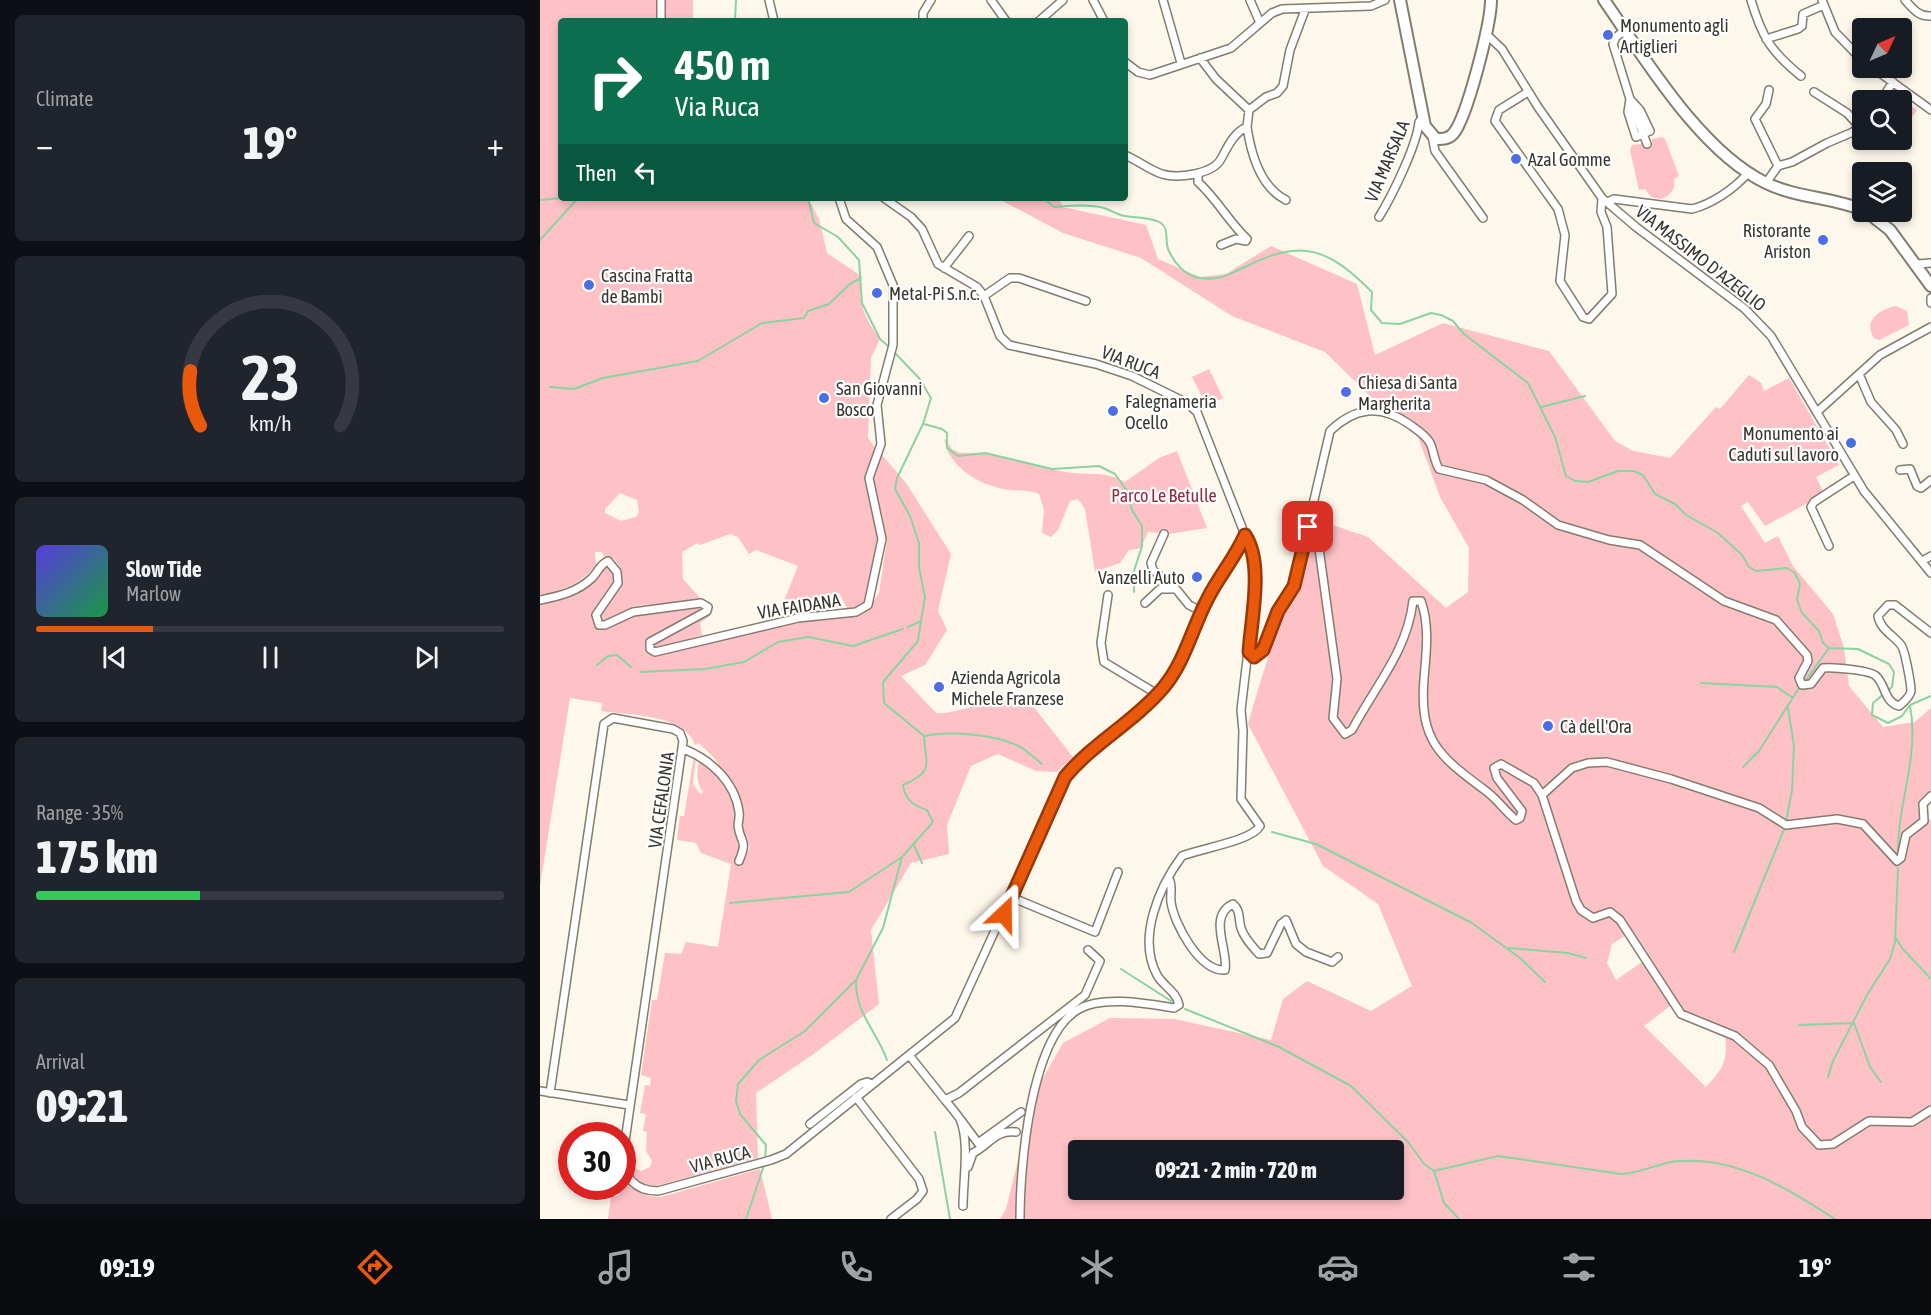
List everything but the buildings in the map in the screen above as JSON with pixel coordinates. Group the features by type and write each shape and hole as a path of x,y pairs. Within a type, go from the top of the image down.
{"main road":[{"path":"1400,0 1427,132 1432,136 1445,139 1457,128 1471,89 1491,0"},
{"path":"1604,0 1667,89 1720,152 1766,183 1799,196 1852,208"},
{"path":"1880,222 1890,230 1931,286"}],"street":[{"path":"661,0 661,18"},
{"path":"769,0 773,18"},
{"path":"923,18 923,13 931,0"},
{"path":"991,0 1004,18"},
{"path":"1043,18 1063,0"},
{"path":"1093,0 1102,18"},
{"path":"1163,0 1181,63"},
{"path":"1250,0 1260,23"},
{"path":"1128,64 1143,75 1231,48 1260,23 1282,9 1371,6 1385,0"},
{"path":"1751,0 1766,39 1778,58 1801,76"},
{"path":"1905,0 1924,17 1931,16"},
{"path":"1766,39 1798,29 1802,26 1803,14 1823,3 1835,32 1852,49"},
{"path":"1286,200 1267,186 1252,153 1247,127 1249,110 1266,97 1277,93 1283,86 1290,50 1305,10"},
{"path":"1625,30 1616,37 1613,44 1630,99 1640,110 1650,131 1644,136 1636,137 1628,112 1630,99"},
{"name":"VIA MASSIMO D'AZEGLIO","path":"1485,33 1495,40 1528,92 1605,200 1761,324 1779,346 1854,476 1931,573"},
{"name":"VIA MASSIMO D'AZEGLIO","path":"1482,45 1497,50 1507,59"},
{"path":"1200,58 1216,79 1249,110"},
{"path":"1887,78 1931,110"},
{"path":"1888,90 1893,82"},
{"path":"1769,90 1766,104 1755,119 1778,166"},
{"path":"1528,92 1499,110 1495,121 1558,209 1565,235 1560,281 1583,318 1589,319 1612,294 1608,271 1607,227 1602,212 1605,200 1614,198 1692,209 1703,207 1748,173"},
{"path":"1814,92 1852,117"},
{"name":"VIA MARSALA","path":"1379,217 1393,194 1418,134 1419,122 1423,117"},
{"path":"1128,156 1171,177 1198,173 1215,168 1228,145 1242,129 1247,127"},
{"path":"1766,183 1778,166 1792,162 1827,142 1852,132"},
{"path":"1432,136 1435,151 1483,218"},
{"path":"1644,136 1647,144"},
{"path":"1198,173 1198,182 1214,196 1217,206 1247,239 1246,241 1236,239 1221,245"},
{"name":"VIA FAIDANA","path":"540,600 568,594 593,578 603,563 608,561 617,572 618,583 608,601 596,615 599,624 605,626 633,612 701,603 708,607 707,611 650,642 650,649 655,652 798,618 856,612 868,605 882,539 869,478 879,454 877,405 891,349 893,285 873,241 846,219 840,201"},
{"name":"VIA RUCA","path":"888,201 911,217 922,229 934,257 944,268 977,287 984,296 1000,336 1009,345 1104,367 1171,394 1197,412 1253,550 1255,574 1250,655 1241,710 1244,731 1241,800 1260,826 1253,834 1230,840 1215,848 1182,856 1169,879"},
{"path":"944,268 969,236"},
{"path":"1917,264 1931,263"},
{"path":"984,296 1010,278 1086,301"},
{"path":"1931,298 1931,303"},
{"path":"1817,412 1880,354 1931,327"},
{"path":"1859,374 1871,402 1896,430 1903,444"},
{"path":"1250,655 1254,657 1263,650 1278,611 1294,586 1330,431 1338,423 1376,409 1388,412 1418,430 1430,442 1439,469 1486,480 1523,500 1558,525 1609,540 1640,545 1724,601 1776,620 1807,655 1808,661 1799,678 1802,685 1811,684 1819,671 1828,667 1875,674 1887,695 1899,706 1911,691 1903,647 1879,622 1878,615 1888,605 1902,608 1931,633"},
{"path":"1900,470 1910,469 1920,488 1931,480"},
{"path":"1829,546 1811,507 1814,502 1854,476"},
{"path":"1308,527 1315,529 1318,541 1337,679 1333,718 1345,734 1352,730 1394,665 1408,630 1413,601 1416,599 1422,605 1427,643 1422,714 1433,744 1454,767 1516,819 1520,818 1522,811 1497,778 1494,768 1501,764 1534,783 1542,795 1576,901 1581,910 1593,918 1606,912 1613,913 1681,1014 1735,1036 1769,1065 1809,1137 1823,1146 1833,1144 1869,1121 1912,1122 1931,1110"},
{"path":"1164,534 1151,563 1153,570 1176,589 1189,605 1201,611"},
{"name":"VIA RUCA","path":"629,1106 623,1168 634,1184 642,1189 658,1191 771,1161 786,1154 955,1018 1065,777 1076,763 1135,716 1158,694 1177,670 1201,611 1245,535"},
{"path":"1922,561 1931,556"},
{"path":"1145,603 1160,589 1176,589"},
{"path":"1108,595 1101,643 1104,662 1158,694"},
{"name":"VIA CEFALONIA","path":"550,1093 604,724 613,718 673,729 680,733 684,749 629,1106"},
{"path":"684,749 703,757 720,771 736,800 740,815 738,826 745,847 739,861"},
{"path":"1542,795 1557,779 1572,768 1588,763 1607,762 1759,808 1786,825 1826,820 1851,820 1873,831 1897,861 1901,858 1906,835 1924,821 1923,804 1931,796"},
{"path":"1011,897 1095,932 1118,872"},
{"path":"1169,879 1175,915 1193,951 1217,969 1225,970 1220,923 1224,911 1233,904 1240,915 1241,927 1248,942 1259,954 1267,953 1281,924 1286,920 1291,937 1306,952 1332,962 1338,957"},
{"path":"1020,1219 1020,1178 1037,1077 1054,1034 1065,1019 1080,1008 1099,1003 1141,1003 1174,1008 1179,1005 1173,993 1158,976 1148,954 1150,930 1169,879"},
{"path":"945,1100 959,1093 1085,995 1100,961 1088,951"},
{"path":"909,1055 978,1143 1021,1112"},
{"name":"VIA RUCA","path":"810,1124 861,1084 867,1082 872,1084"},
{"path":"540,1091 629,1106"},
{"path":"856,1097 919,1179 922,1191 917,1199 891,1219"},
{"path":"959,1118 964,1152 963,1206"},
{"path":"964,1185 973,1153 983,1148 995,1135 1008,1131 1016,1132"}],"green space":[{"path":"540,0 693,0 693,18 558,18 558,201 810,201 819,219 827,253 861,276 860,295 863,310 880,339 871,358 868,438 876,449 864,477 879,541 867,600 861,607 848,610 839,593 821,604 824,615 798,613 777,618 798,566 756,550 749,554 738,537 730,534 700,545 698,543 682,552 683,579 702,600 634,606 603,623 598,617 614,597 621,582 621,575 614,559 604,557 602,552 595,552 596,565 590,572 578,582 540,595","holes":["620,493 637,500 639,512 636,517 621,521 605,513 605,509"]},
{"path":"1912,106 1917,110 1912,117"},
{"path":"1662,137 1665,139 1679,176 1674,179 1672,192 1661,199 1651,197 1645,189 1639,190 1630,150 1632,145 1652,143 1652,139"},
{"path":"1003,201 1060,201 1063,207 1146,225 1158,259 1200,277 1226,274 1271,246 1357,284 1375,355 1443,323 1549,351 1615,441 1633,451 1670,458 1716,407 1720,409 1749,375 1761,383 1764,391 1789,378 1839,465 1816,477 1824,494 1765,526 1748,502 1741,506 1765,543 1778,536 1793,566 1833,614 1844,648 1849,686 1883,727 1915,722 1931,708 1931,798 1925,804 1928,820 1931,820 1931,1219 1000,1219 1006,1209 1035,1092 1063,1043 1110,1018 1174,1019 1271,1040 1283,999 1307,981 1371,1011 1412,986 1378,904 1323,866 1248,724 1309,517 1368,537 1446,608 1468,592 1469,548 1440,497 1416,431 1374,400 1325,352 1232,316 1141,258 1063,233","holes":["1626,935 1642,962 1616,980 1607,963 1612,944","1670,1006 1680,1016 1725,1034 1726,1051 1721,1069 1706,1087 1644,1026"]},
{"path":"1896,306 1907,311 1909,325 1879,340 1874,338 1871,332 1871,321 1883,310"},
{"path":"1209,369 1223,398 1207,406 1192,377"},
{"name":"Parco Le Betulle","path":"944,438 953,450 960,453 987,454 1066,472 1110,476 1125,482 1159,458 1177,451 1207,528 1169,534 1148,532 1141,548 1129,550 1120,563 1095,572 1085,509 1078,499 1070,501 1058,530 1051,537 1042,533 1044,510 1039,494 1000,488 978,480 959,467 947,449"},
{"path":"882,455 906,483 951,554 938,611 947,630 925,665 901,676 936,713 950,712 1005,699 1029,701 1073,757 1057,772 1036,771 998,754 971,766 947,825 949,854 911,863 871,930 879,1004 815,1053 756,1093 758,1158 656,1186 645,1184 636,1178 636,1169 641,1171 650,1167 652,1161 646,1151 647,1132 643,1131 646,1114 640,1113 645,1085 650,1086 651,1078 641,1075 652,1000 657,1000 665,953 681,954 686,942 718,947 731,864 701,853 696,843 677,840 680,816 684,816 694,756 696,756 693,784 700,794 703,792 697,775 700,757 717,772 737,812 743,848 736,866 742,863 750,847 742,829 741,800 715,759 699,743 695,745 680,727 655,718 601,711 602,703 570,698 540,886 540,602 578,590 592,580 607,564 615,573 616,582 594,612 595,624 605,628 633,616 701,606 705,609 649,639 646,648 654,656 794,621 855,616 869,608 879,593 887,540 872,478"},
{"path":"708,613 711,615 700,623 702,635 657,650 653,648 654,643"},
{"path":"760,1169 772,1219 608,1219 610,1200 636,1200 636,1190 649,1196 661,1197"}],"waterway":[{"path":"735,18 736,0"},
{"path":"540,200 558,198"},
{"path":"540,240 575,201"},
{"path":"809,201 814,223 838,237 859,260 862,303 880,339 889,347"},
{"path":"1047,201 1054,207 1098,207 1122,215 1161,223 1165,228 1168,249 1173,259 1185,272 1195,277 1219,278 1284,252 1314,252 1342,266 1372,292 1371,310 1382,323 1400,324 1431,313 1453,321 1464,334 1528,383 1555,437 1566,476 1575,481 1588,482 1618,471 1634,471 1643,475 1655,494 1675,504 1686,515 1718,533 1742,555 1749,567 1756,571 1787,568 1795,573 1800,584 1797,600 1802,613 1819,631 1823,643 1829,648 1858,649 1889,664 1894,672 1892,687 1873,703 1872,715 1888,723 1902,716 1910,705 1931,696"},
{"path":"550,387 574,389 603,378 698,361 762,323 804,318 808,311 829,304 850,284 861,278"},
{"path":"765,1159 766,1145 740,1114 736,1101 738,1084 759,1060 805,1031 856,980 883,928 902,857 933,822 927,810 918,807 908,798 903,785 924,772 926,767 924,736 884,703 883,682 918,641 925,597 919,568 919,543 910,516 895,489 897,478 923,424 931,398 919,378 893,351"},
{"path":"1541,407 1585,396"},
{"path":"924,424 942,429 947,433 947,448 958,456 985,453 1052,469 1099,466 1115,474 1127,491 1132,510 1142,526 1142,546 1134,571 1134,592"},
{"path":"908,627 921,621"},
{"path":"640,672 705,669 744,662 778,642 808,637 853,646 903,629"},
{"path":"1805,681 1829,648"},
{"path":"597,665 608,656 617,655 631,667"},
{"path":"1701,683 1777,687 1793,698"},
{"path":"1743,767 1759,751 1799,688"},
{"path":"1898,857 1900,819 1912,744 1910,706"},
{"path":"1786,822 1792,790 1794,746 1788,708"},
{"path":"925,736 960,734 999,739 1023,749 1042,764"},
{"path":"1734,952 1785,827"},
{"path":"1272,832 1316,844 1472,923 1520,958 1545,982"},
{"path":"914,845 922,863"},
{"path":"849,892 902,857"},
{"path":"1828,1077 1833,1061 1867,995 1890,959 1895,942 1898,868"},
{"path":"730,903 848,892"},
{"path":"1896,938 1902,948 1931,979"},
{"path":"1509,948 1568,953 1586,958"},
{"path":"1121,969 1171,1001"},
{"path":"856,980 862,1012 887,1060"},
{"path":"1185,1009 1279,1047 1351,1086 1409,1143 1424,1164 1434,1171 1444,1203 1459,1219"},
{"path":"1799,1025 1854,1023 1870,1067 1881,1082"},
{"path":"935,1132 950,1219"},
{"path":"1434,1171 1498,1156 1621,1174 1665,1163 1701,1161 1722,1164 1762,1177 1835,1219"},
{"path":"746,1219 764,1165"}],"place":[{"name":"Monumento agli Artiglieri","path":"1608,35"},
{"name":"Azal Gomme","path":"1516,159"},
{"name":"Ristorante Ariston","path":"1823,240"},
{"name":"Cascina Fratta de Bambì","path":"589,285"},
{"name":"Metal-Pi S.n.c.","path":"877,293"},
{"name":"Chiesa di Santa Margherita","path":"1346,392"},
{"name":"San Giovanni Bosco","path":"824,398"},
{"name":"Falegnameria Ocello","path":"1113,411"},
{"name":"Monumento ai Caduti sul lavoro","path":"1851,443"},
{"name":"Vanzelli Auto","path":"1197,577"},
{"name":"Azienda Agricola Michele Franzese","path":"939,687"},
{"name":"Cà dell'Ora","path":"1548,726"}],"route":[{"path":"1004,914 1065,777 1076,763 1135,716 1164,687 1177,670 1208,597 1237,552 1245,535 1252,545 1255,574 1249,652 1254,657 1263,650 1278,611 1294,586 1308,527"}]}
